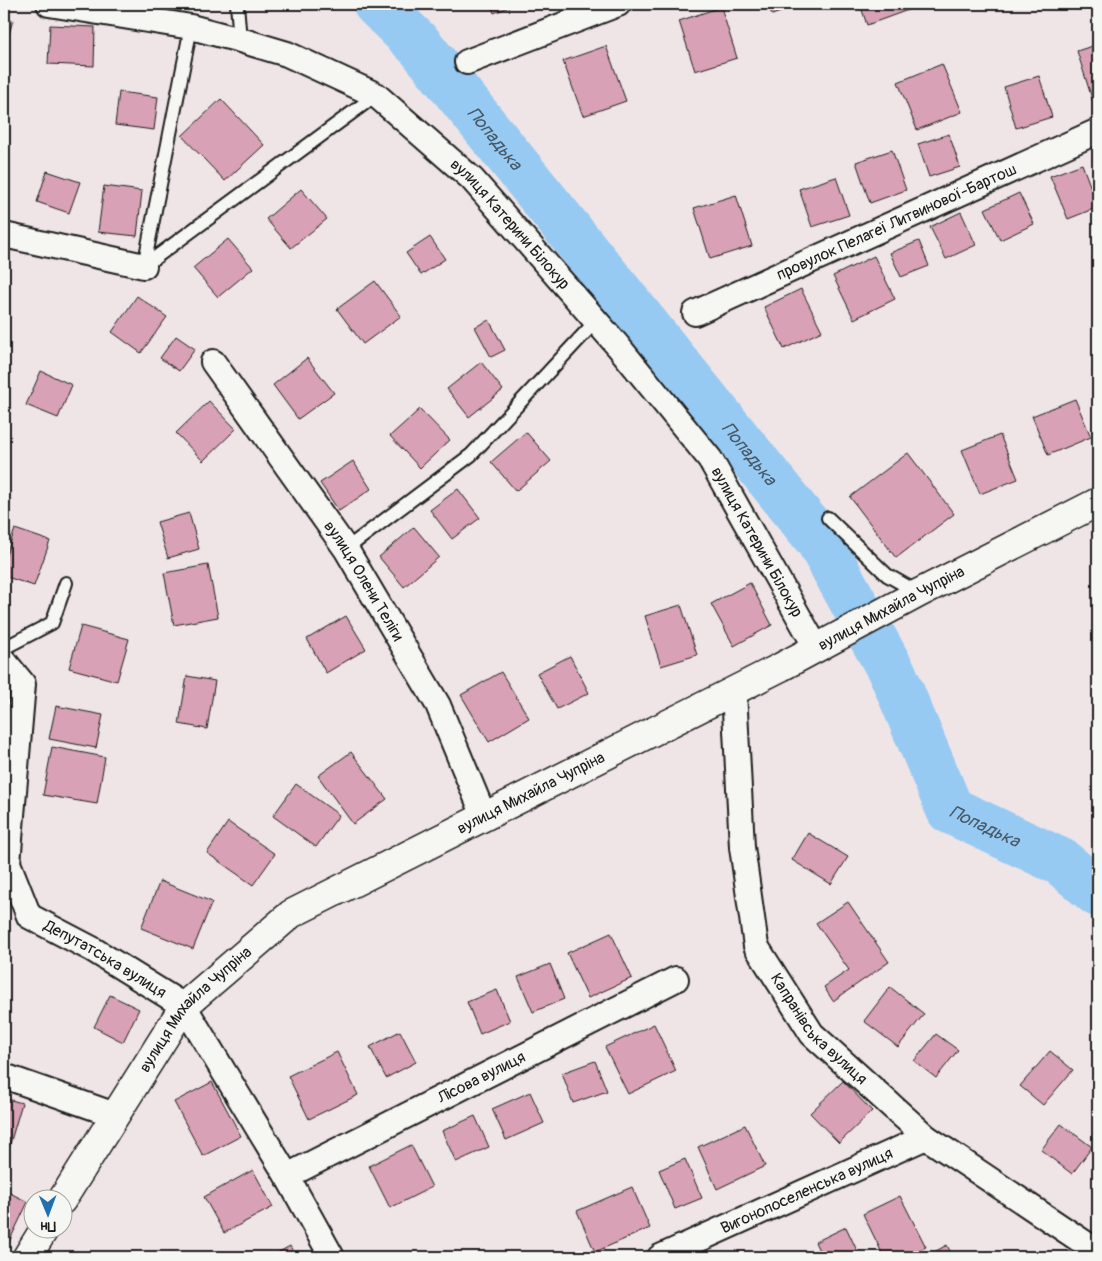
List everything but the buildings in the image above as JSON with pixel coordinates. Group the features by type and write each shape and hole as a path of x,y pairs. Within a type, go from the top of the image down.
{"main road":[{"name":"вулиця Михайла Чупріна","path":"69,1188 184,1006 291,914 734,691 824,645 909,598 1098,502"},
{"path":"27,1257 39,1238"}],"street":[{"name":"вулиця Катерини Білокур","path":"49,4 191,27 240,40 287,54 376,95 472,179 596,320 710,459 824,645"},
{"path":"467,62 618,4"},
{"name":"провулок Пелагеї Литвинової-Бартош","path":"695,313 1098,132"},
{"path":"4,236 144,266"},
{"name":"вулиця Олени Теліги","path":"213,362 346,549 438,705 484,816"},
{"name":"Депутатська вулиця","path":"4,661 22,684 8,863 29,916 92,949 184,1006 287,1176 332,1257"},
{"name":"Капранівська вулиця","path":"734,691 742,847 756,946 812,1034 926,1137 1098,1252"},
{"name":"Лісова вулиця","path":"287,1176 676,979"},
{"path":"4,1076 115,1114"},
{"name":"Вигонопоселенська вулиця","path":"660,1257 926,1137"}],"lane":[{"path":"237,4 240,40"},
{"path":"144,266 191,27"},
{"path":"144,266 376,95"},
{"path":"346,549 471,455 596,320"},
{"path":"828,518 909,598"},
{"path":"4,648 52,623 66,583"}],"waterway":[{"name":"Попадька","path":"377,4 420,46 819,540 893,674 950,810 1061,862 1098,893"}]}
